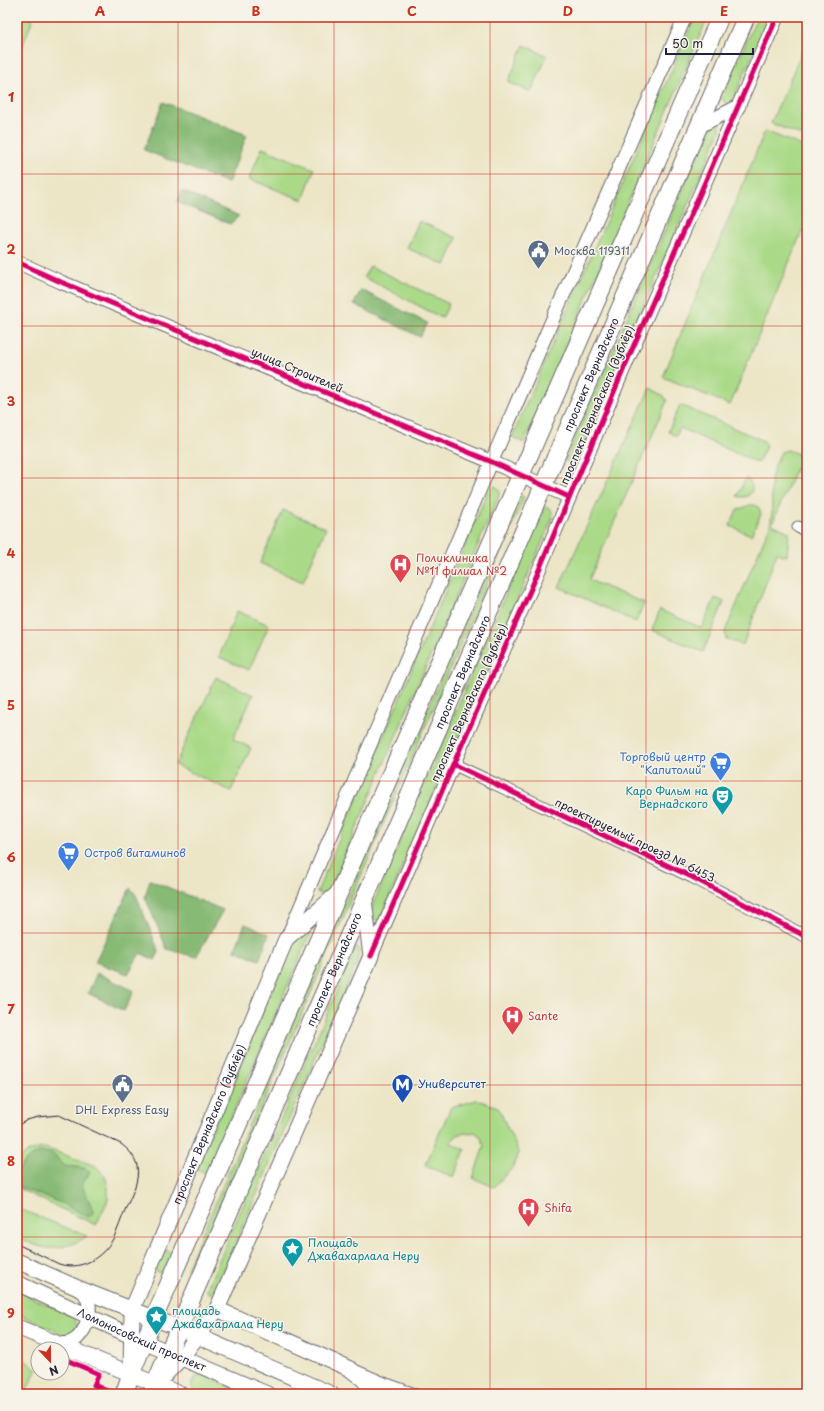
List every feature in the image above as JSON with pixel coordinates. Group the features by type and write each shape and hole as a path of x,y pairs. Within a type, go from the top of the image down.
{"main road":[{"name":"проспект Вернадского","path":"154,1318 720,17"},
{"name":"проспект Вернадского","path":"179,1328 542,485 746,17"},
{"name":"проспект Вернадского (дублёр)","path":"132,1310 286,939 340,891"},
{"path":"364,900 371,956"},
{"name":"проспект Вернадского (дублёр)","path":"216,1309 371,956"},
{"name":"Ломоносовский проспект","path":"17,1261 132,1310"},
{"name":"Ломоносовский проспект","path":"17,1283 88,1316 268,1394"},
{"path":"154,1389 175,1354 198,1336 216,1309 350,1369 362,1378 376,1394"},
{"path":"132,1310 198,1336 331,1394"},
{"path":"124,1394 131,1374 138,1338 132,1310"},
{"path":"138,1338 154,1318"},
{"path":"17,1327 50,1341"},
{"path":"175,1354 179,1328"},
{"path":"70,1349 131,1374 154,1389 180,1394"}],"street":[{"name":"проспект Вернадского (дублёр)","path":"286,939 685,17"},
{"name":"проспект Вернадского (дублёр)","path":"371,956 777,17"},
{"path":"698,126 739,106"},
{"name":"улица Строителей","path":"17,262 61,282 492,462 569,497"},
{"name":"проектируемый проезд № 6453","path":"453,764 692,877 807,937"},
{"path":"70,1342 81,1334 88,1316 89,1306 86,1296 80,1288"},
{"path":"350,1369 412,1394"}],"green space":[{"path":"17,17 33,19 17,60"},
{"path":"695,17 708,17 524,443 512,437"},
{"path":"757,17 769,17 733,100 728,104 725,103 722,99 723,95"},
{"path":"807,40 807,138 771,123"},
{"path":"524,45 547,56 531,92 508,82"},
{"path":"163,102 247,135 228,183 144,150"},
{"path":"717,124 720,126 720,131 574,465 565,461 710,127"},
{"path":"765,131 807,148 807,233 802,231 730,405 663,377"},
{"path":"262,148 314,169 303,200 249,179"},
{"path":"182,191 239,216 230,224 177,202"},
{"path":"419,221 457,238 445,265 407,248"},
{"path":"370,266 449,304 442,318 364,277"},
{"path":"361,290 427,323 420,337 354,304"},
{"path":"650,388 664,396 667,401 589,580 644,603 636,622 559,587"},
{"path":"680,405 764,441 766,446 758,463 680,428 676,436 668,432"},
{"path":"788,450 798,454 799,461 772,524 789,532 787,556 777,553 743,645 726,639 725,632 770,525 772,513 771,479 781,452"},
{"path":"746,478 752,485 751,492 746,496 737,496"},
{"path":"494,486 498,488 500,492 498,498 327,897 317,892 488,491"},
{"path":"520,495 524,497 191,1271 187,1269"},
{"path":"750,505 755,505 759,508 761,514 751,535 730,526 737,510"},
{"path":"544,508 550,508 553,517 379,921 371,918 374,902"},
{"path":"283,510 326,528 303,582 260,563"},
{"path":"715,598 724,602 703,652 652,630 660,610 702,628"},
{"path":"237,611 269,625 249,670 219,657"},
{"path":"216,677 253,695 233,739 251,748 231,791 175,765"},
{"path":"150,880 223,910 196,957 167,949 145,897"},
{"path":"130,888 136,895 159,952 155,960 140,953 128,974 95,962"},
{"path":"245,924 269,934 259,960 235,950"},
{"path":"312,925 313,927 207,1173 196,1169 293,941"},
{"path":"356,947 358,947 359,955 353,971 217,1286 211,1294 207,1291 207,1288"},
{"path":"97,973 134,991 124,1011 88,993"},
{"path":"477,1100 498,1107 519,1153 513,1167 494,1187 473,1178 484,1146 481,1137 475,1132 459,1134 450,1142 465,1150 454,1177 425,1166 451,1107"},
{"path":"45,1148 96,1166 105,1176 108,1187 108,1200 96,1225 17,1188 18,1161 28,1152"},
{"path":"39,1152 52,1153 65,1166 84,1168 90,1172 83,1183 84,1190 94,1212 89,1217 61,1203 17,1186 17,1172 28,1158"},
{"path":"17,1208 87,1236 70,1245 57,1248 33,1244 17,1237"},
{"path":"162,1248 172,1253 165,1271 160,1273 154,1269"},
{"path":"17,1291 74,1317 76,1330 72,1334 64,1335 17,1313"},
{"path":"17,1355 30,1364 30,1381 31,1381 25,1394 17,1394"},
{"path":"200,1375 204,1375 247,1394 196,1394 192,1389 192,1383"}],"tram line":[{"path":"17,1126 27,1120 38,1117 59,1115 121,1144 133,1156 138,1172 134,1188 113,1239 97,1257 83,1264 67,1266 59,1264 17,1244"}],"cycle path":[{"path":"371,956 777,17"},
{"path":"17,262 61,282 492,462 569,497"},
{"path":"453,764 692,877 807,937"},
{"path":"70,1361 99,1374 94,1385 114,1394"}],"place":[{"name":"Москва 119311","path":"538,270"},
{"name":"Поликлиника №11 филиал №2","path":"400,584"},
{"name":"Торговый центр \"Капитолий\"","path":"721,782"},
{"name":"Каро Фильм на Вернадского","path":"723,816"},
{"name":"Остров витаминов","path":"69,872"},
{"name":"Sante","path":"512,1036"},
{"name":"DHL Express Easy","path":"122,1104"},
{"name":"Университет","path":"402,1104"},
{"name":"Shifa","path":"528,1228"},
{"name":"Площадь Джавахарлала Неру","path":"293,1268"},
{"name":"площадь Джавахарлала Неру","path":"157,1336"}]}
